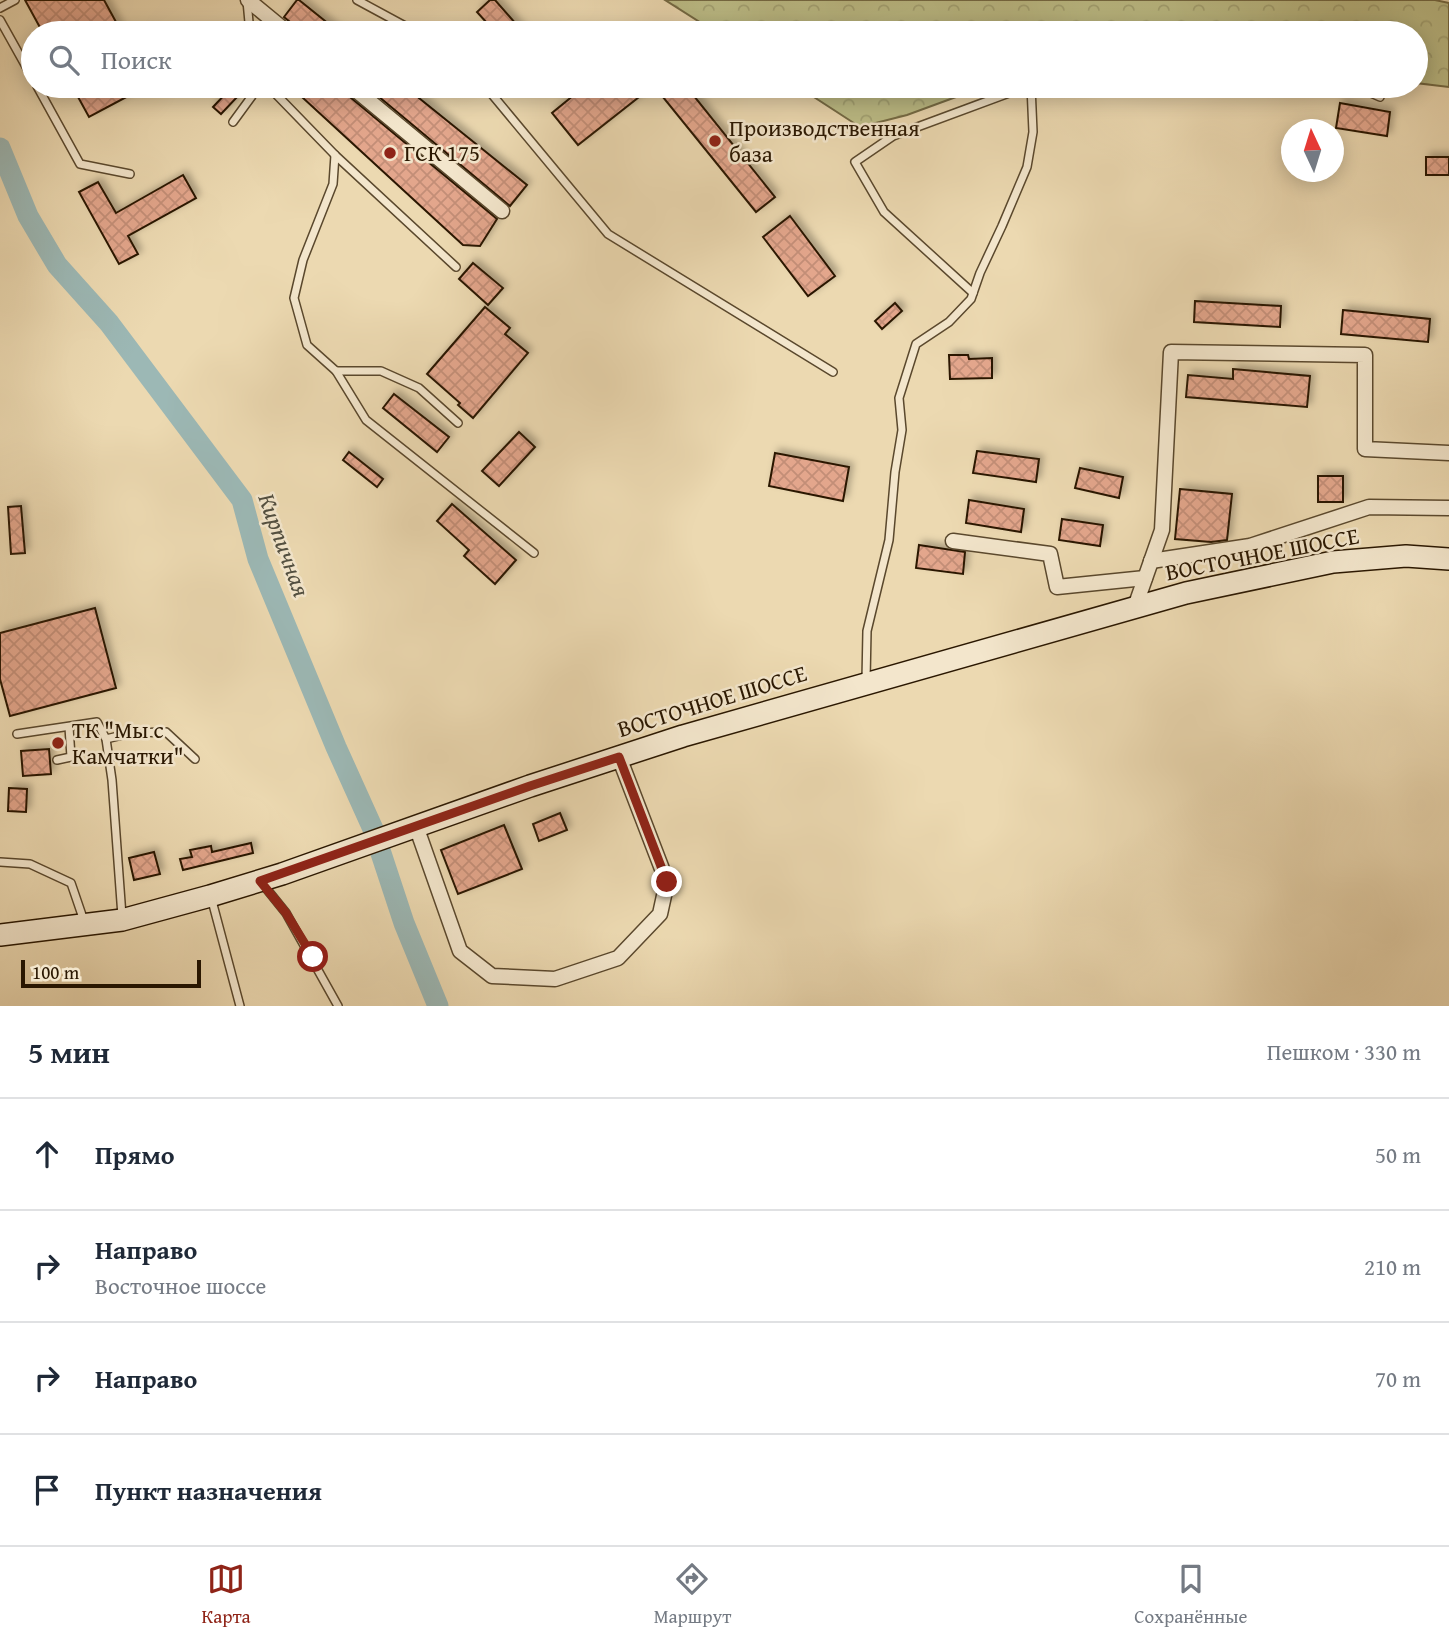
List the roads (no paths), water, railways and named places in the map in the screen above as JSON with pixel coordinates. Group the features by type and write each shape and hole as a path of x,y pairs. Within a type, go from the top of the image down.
{"street":[{"path":"247,0 273,21"},
{"path":"365,98 502,211"},
{"path":"1135,607 1162,530 1171,352 1365,355 1365,449 1449,453"},
{"path":"1151,561 1250,547 1369,507 1449,508"},
{"path":"953,541 1051,554 1057,587 1145,578"},
{"name":"ВОСТОЧНОЕ ШОССЕ","path":"0,935 122,920 210,896 619,757 866,682 1186,593 1333,562 1406,556 1449,559"},
{"path":"406,830 460,951 492,976 555,979 618,958 660,914 667,882 619,757"}],"lane":[{"path":"0,8 15,0"},
{"path":"247,0 249,21"},
{"path":"357,0 396,21"},
{"path":"0,20 21,58"},
{"path":"44,98 80,164 130,174"},
{"path":"233,122 251,98"},
{"path":"280,98 335,155 456,267"},
{"path":"495,98 608,234 833,372"},
{"path":"973,293 884,212 855,162 893,136 997,98"},
{"path":"866,682 867,631 889,540 902,430 899,398 916,344 949,322 971,299 1027,166 1033,132 1031,98"},
{"path":"335,155 333,184 303,260 294,298 307,345 336,371 366,420 534,553"},
{"path":"336,371 381,371 419,388 458,423"},
{"path":"17,734 97,722 106,739 112,780 122,920"},
{"path":"57,760 71,757 69,727"},
{"path":"106,739 131,733 166,732 195,759"},
{"path":"0,862 30,864 71,883 86,925"},
{"path":"260,881 286,913 338,1006"},
{"path":"210,896 240,1006"}],"waterway":[{"name":"Кирпичная","path":"0,148 28,216 57,265 109,323 242,500 258,559 373,829 404,923 438,1006"}],"place":[{"name":"Производственная база","path":"715,141"},
{"name":"ГСК 175","path":"390,153"},
{"name":"ТК \"Мы с Камчатки\"","path":"58,743"}]}
